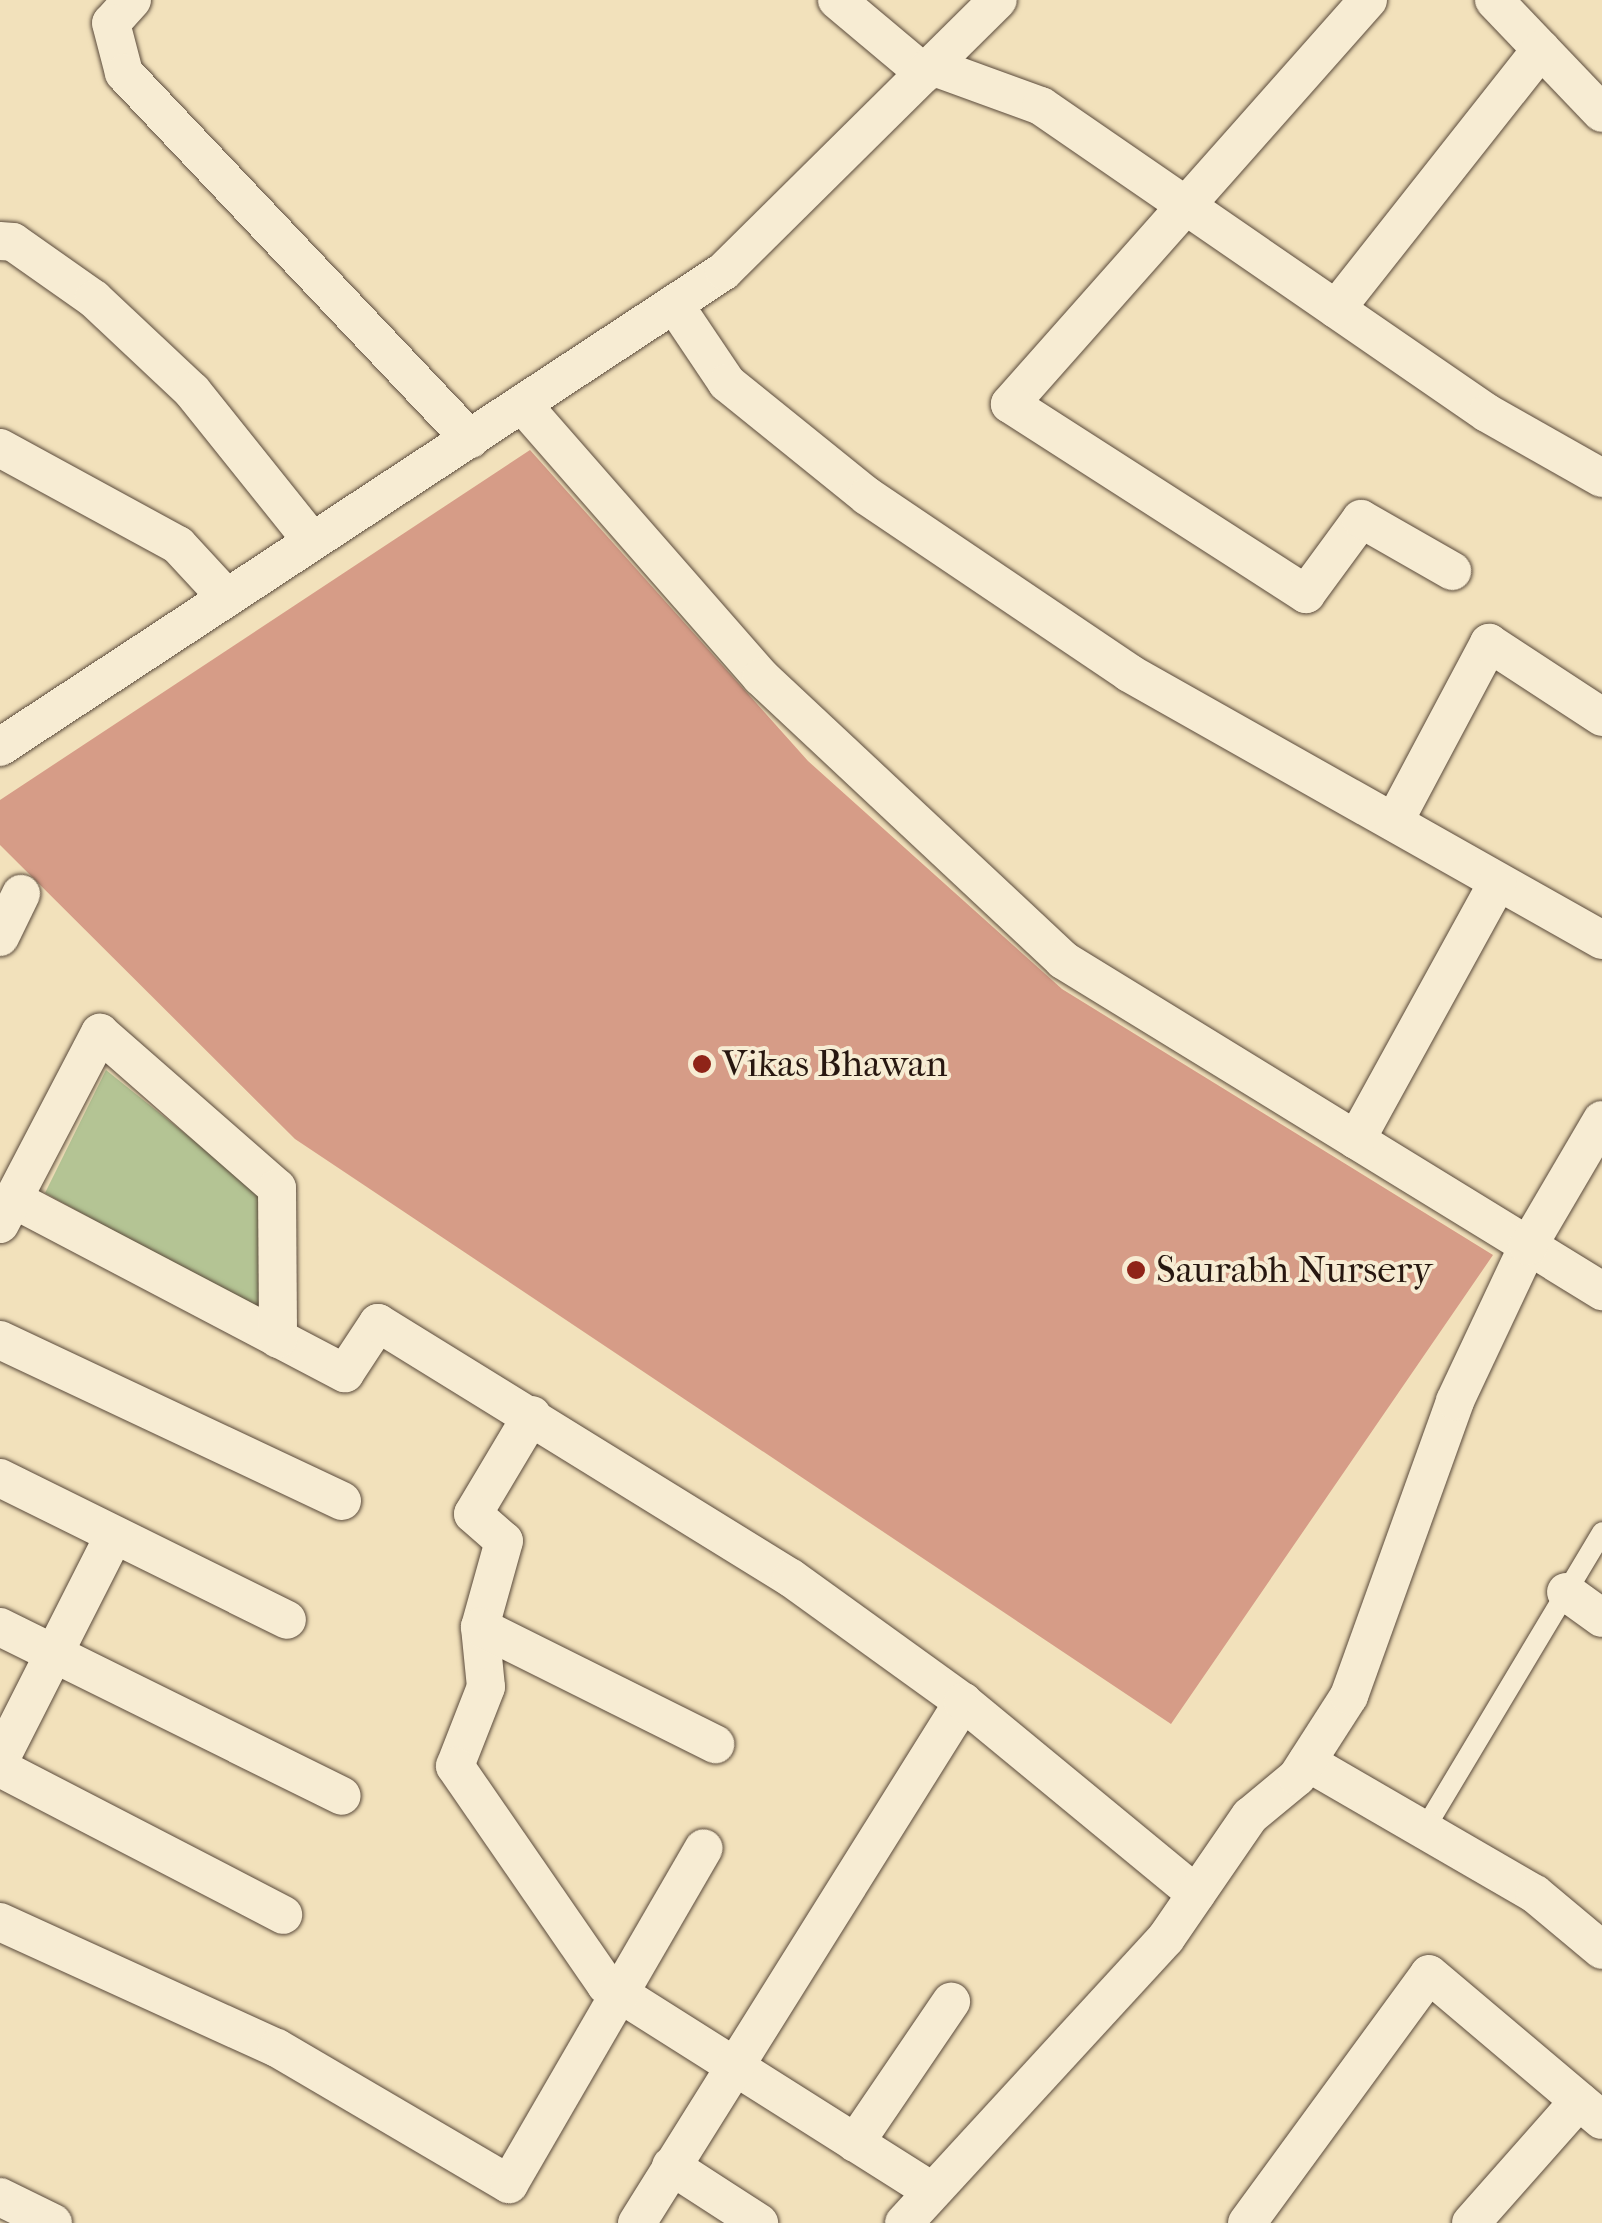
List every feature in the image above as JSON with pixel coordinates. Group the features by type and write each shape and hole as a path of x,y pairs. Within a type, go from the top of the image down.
{"street":[{"path":"132,0 110,23 124,73 470,439"},
{"path":"836,0 928,70 1042,106 1487,413 1602,478"},
{"path":"0,746 724,271 998,0"},
{"path":"1368,0 1010,404 1306,594 1361,519 1452,571"},
{"path":"1494,0 1602,113"},
{"path":"1336,309 1541,49"},
{"path":"0,242 14,242 94,299 192,391 312,541"},
{"path":"674,304 727,383 866,496 1129,673 1602,940"},
{"path":"522,404 761,677 1064,960 1602,1291"},
{"path":"0,448 178,545 227,598"},
{"path":"1394,822 1489,643 1602,717"},
{"path":"1356,1140 1498,882"},
{"path":"0,937 22,894"},
{"path":"278,1338 277,1188 100,1033 6,1212 346,1373 378,1323 791,1578 963,1702 1196,1894"},
{"path":"904,2223 1009,2116 1166,1938 1250,1816 1307,1762 1349,1696 1455,1401 1528,1246 1602,1120"},
{"path":"0,1340 342,1502"},
{"path":"532,1415 473,1514 504,1541 480,1627 486,1687 455,1766 606,1985 932,2192"},
{"path":"0,1478 287,1620"},
{"path":"0,1760 114,1534"},
{"path":"1566,1592 1602,1618"},
{"path":"0,1626 342,1796"},
{"path":"480,1627 715,1744"},
{"path":"637,2223 732,2064 963,1702"},
{"path":"1307,1762 1534,1894 1602,1950"},
{"path":"0,1768 283,1915"},
{"path":"0,1922 277,2048 509,2184 704,1848"},
{"path":"1247,2223 1429,1974 1590,2110 1471,2223"},
{"path":"855,2142 951,2002"},
{"path":"671,2166 758,2223"},
{"path":"0,2197 54,2223"}],"lane":[{"path":"1424,1830 1602,1532"}],"green space":[{"path":"106,1070 259,1193 261,1312 45,1193"}],"building":[{"name":"Vikas Bhawan","path":"530,450 808,761 1062,989 1493,1255 1171,1724 295,1139 0,845 0,800"}],"place":[{"name":"Vikas Bhawan","path":"702,1064"},
{"name":"Saurabh Nursery","path":"1136,1270"}]}
